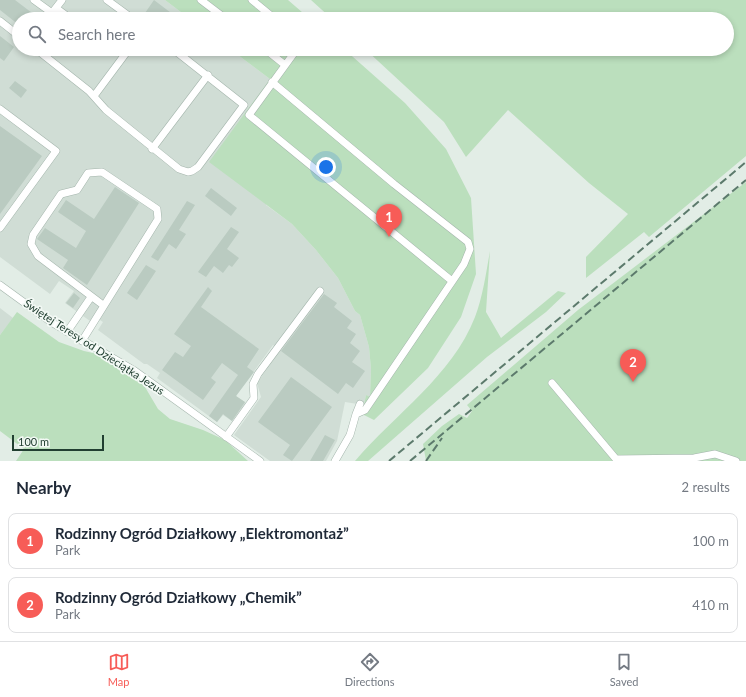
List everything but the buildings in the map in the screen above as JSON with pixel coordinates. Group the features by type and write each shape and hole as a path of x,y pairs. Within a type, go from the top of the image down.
{"street":[{"path":"34,0 49,12"},
{"path":"53,12 62,0"},
{"path":"107,0 123,12"},
{"path":"201,0 217,12"},
{"path":"252,0 267,12"},
{"path":"56,8 61,12"},
{"path":"0,21 12,30"},
{"path":"45,56 94,96 106,110 152,149 179,169 188,172 192,171 244,107 244,104 182,56"},
{"path":"94,96 124,56"},
{"path":"274,56 285,65"},
{"path":"292,56 249,115 452,281"},
{"path":"152,149 208,75"},
{"path":"272,82 394,184 468,242 470,252 452,281 365,410 356,414"},
{"path":"0,109 56,150 0,228"},
{"path":"82,341 97,318 103,305 158,219 157,209 102,172 88,173 77,190 61,194 33,236 31,244 38,256 103,305"},
{"name":"Świętej Teresy od Dzieciątka Jezus","path":"0,285 66,332 135,371 260,461"},
{"path":"226,437 254,398 253,384 258,374 320,291"},
{"path":"66,332 91,297"},
{"path":"552,383 616,459 694,458 718,454 736,461"},
{"path":"335,461 350,435 360,404"},
{"path":"659,450 659,458"}],"shaded area":[{"path":"0,0 165,0 181,12 12,12 12,56 239,56 270,79 266,205 292,224 316,250 338,278 355,311 360,315 369,347 371,369 370,398 366,395 364,405 345,402 337,441 326,461 270,461 234,435 261,397 257,383 280,350 273,345 236,396 246,403 232,421 223,415 217,422 157,378 160,373 147,364 144,364 98,330 103,322 94,316 90,321 65,303 74,291 59,281 50,294 0,257"},
{"path":"0,308 13,318 0,335"}],"green space":[{"path":"165,0 288,0 302,12 181,12"},
{"path":"311,0 746,0 746,156 649,237 644,232 586,278 586,257 628,214 589,183 508,110 466,157 444,122 373,56 734,56 734,12 324,12"},
{"path":"239,56 352,56 405,103 446,149 471,198 476,274 461,317 428,368 374,420 362,414 366,395 370,397 371,369 369,347 360,315 355,311 338,278 316,250 292,224 209,162 270,79"},
{"path":"746,182 746,461 426,461 423,444 442,426 459,414 467,418 472,411 467,405 578,310"},
{"path":"490,251 486,312 501,338 558,291 566,293 546,312 487,357 368,461 355,461 421,394 452,358 465,338 475,317 480,301"},
{"path":"17,312 59,342 84,351 102,355 129,372 145,387 158,409 170,419 203,430 225,440 248,461 16,461 24,449 0,431 0,335"}],"railway":[{"path":"389,461 746,162"},
{"path":"410,461 746,180"},
{"path":"426,461 442,438"}],"place":[{"name":"Rodzinny Ogród Działkowy „Elektromontaż”","path":"389,237"},
{"name":"Rodzinny Ogród Działkowy „Chemik”","path":"633,382"}]}
